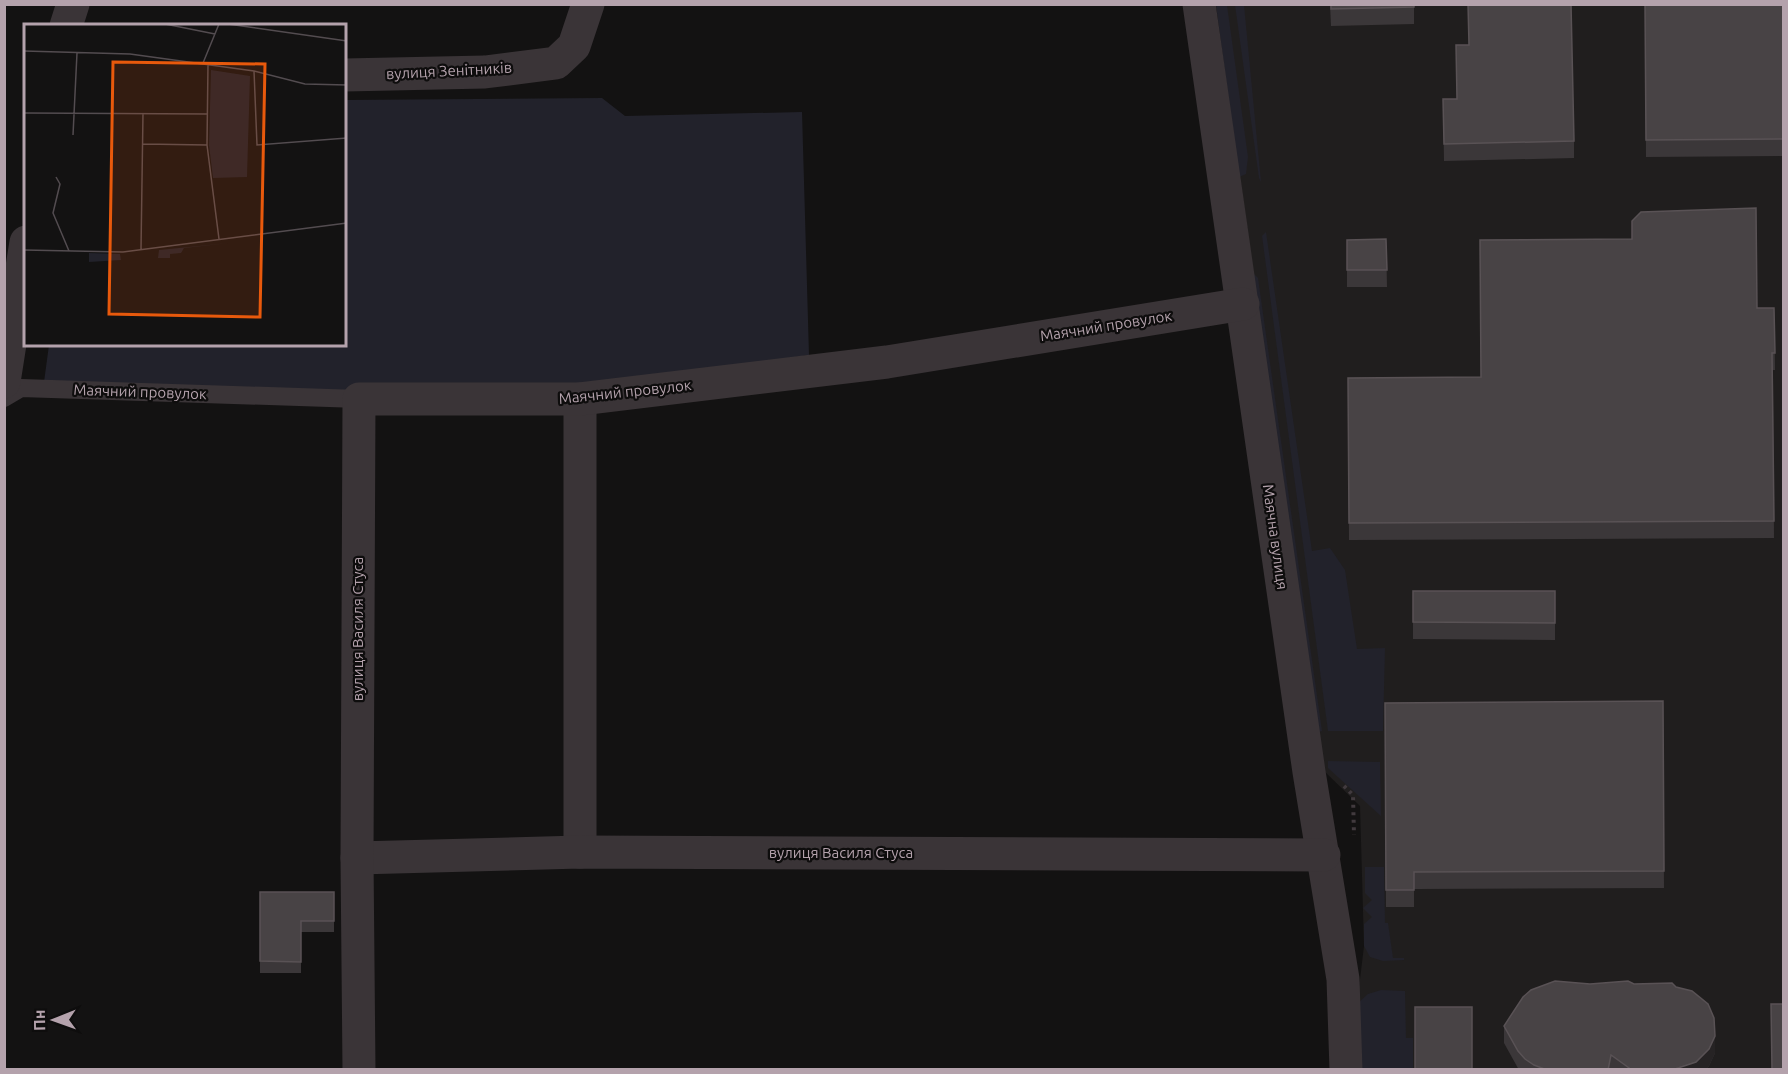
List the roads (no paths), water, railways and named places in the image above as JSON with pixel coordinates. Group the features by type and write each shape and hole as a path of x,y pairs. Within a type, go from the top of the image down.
{"street":[{"path":"67,24 73,4"},
{"name":"вулиця Зенітників","path":"346,75 485,72 556,63 574,46 588,4"},
{"name":"Маячна вулиця","path":"1199,4 1307,760 1343,979 1346,1070"},
{"path":"4,382 24,255"},
{"name":"Маячний провулок","path":"360,399 580,399 887,362 1243,304"},
{"name":"вулиця Василя Стуса","path":"360,399 357,858 360,1070"},
{"path":"580,399 580,852"},
{"name":"вулиця Василя Стуса","path":"357,858 580,852 1324,855"}],"lane":[{"name":"Маячний провулок","path":"4,398 21,388 360,399"}]}
